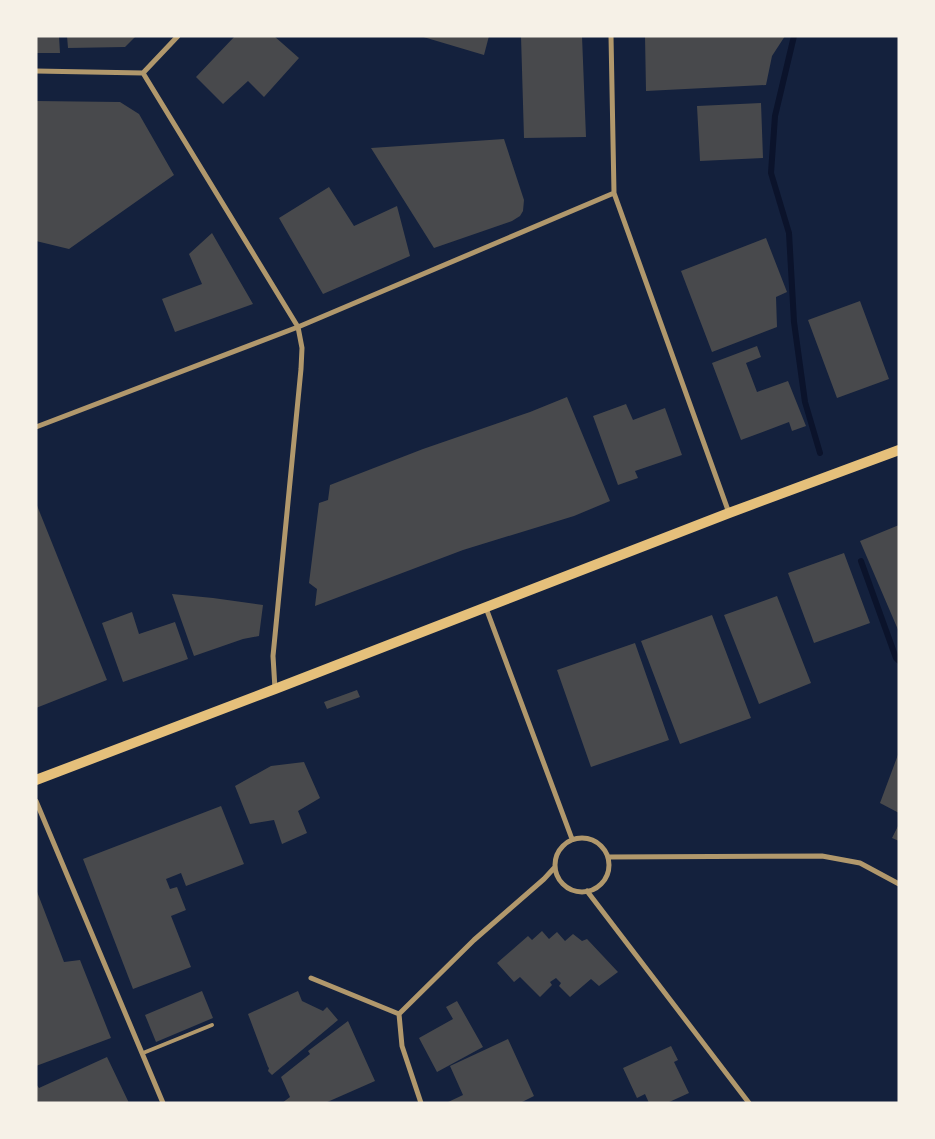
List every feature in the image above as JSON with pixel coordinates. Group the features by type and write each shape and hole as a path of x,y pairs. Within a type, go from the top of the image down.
{"main road":[{"path":"36,780 729,513 899,450"}],"street":[{"path":"36,71 143,74 178,36"},
{"path":"611,36 614,193 729,513"},
{"path":"143,74 298,327 302,348 301,369 273,656 275,689"},
{"path":"36,427 298,327 614,193"},
{"path":"486,608 572,839"},
{"path":"36,801 164,1103"},
{"path":"572,839 590,839 598,843 608,857 607,875 595,888 587,891 569,888 557,876 555,859 564,844 572,839"},
{"path":"608,857 822,856 860,863 899,884"},
{"path":"399,1014 474,940 544,879 555,867"},
{"path":"587,891 750,1103"},
{"path":"311,978 399,1014"},
{"path":"399,1014 402,1046 421,1103"}],"lane":[{"path":"143,1053 212,1025"}],"building":[{"path":"36,36 59,36 60,53 36,53"},
{"path":"67,36 136,36 125,47 68,48"},
{"path":"235,36 274,36 299,58 264,97 248,81 223,104 196,77"},
{"path":"420,36 489,36 484,55"},
{"path":"521,36 582,36 586,137 524,138"},
{"path":"645,36 785,36 772,56 766,85 646,91"},
{"path":"36,101 120,102 139,114 174,175 69,249 36,241"},
{"path":"761,103 763,158 700,161 697,106"},
{"path":"504,139 524,200 523,211 520,216 512,221 434,248 371,148"},
{"path":"329,187 354,226 397,206 410,256 323,294 279,218"},
{"path":"212,233 253,304 175,332 162,299 202,284 189,254"},
{"path":"766,238 787,292 776,297 777,327 712,352 681,271"},
{"path":"860,301 889,379 837,398 808,320"},
{"path":"757,346 761,357 746,363 757,392 788,381 806,426 792,431 789,422 741,440 712,363"},
{"path":"567,397 610,501 574,516 463,550 315,606 317,589 309,583 319,503 328,500 330,485"},
{"path":"626,404 633,420 665,408 682,455 635,471 638,478 618,485 593,416"},
{"path":"36,503 107,680 36,708"},
{"path":"899,525 899,632 860,541"},
{"path":"844,553 870,623 814,643 788,573"},
{"path":"172,594 263,605 259,636 243,639 194,656"},
{"path":"777,596 811,683 759,704 724,615"},
{"path":"132,612 139,634 175,622 188,659 123,682 102,623"},
{"path":"712,615 751,718 680,744 641,641"},
{"path":"635,643 669,740 591,767 557,670"},
{"path":"357,690 360,697 327,709 324,702"},
{"path":"899,752 899,813 880,803"},
{"path":"304,762 320,798 298,811 307,833 282,844 274,820 250,824 235,786 271,766"},
{"path":"221,806 244,864 186,886 181,873 166,879 170,889 177,887 186,910 171,916 191,967 133,989 83,859"},
{"path":"899,824 899,841 892,838"},
{"path":"36,889 64,962 80,960 111,1038 36,1066"},
{"path":"542,931 549,939 557,932 565,941 573,934 582,941 587,939 618,972 599,986 591,979 570,997 559,986 561,983 556,978 550,982 552,985 540,997 520,977 514,982 497,963 528,936 532,940"},
{"path":"202,991 213,1018 156,1042 145,1015"},
{"path":"298,991 302,1001 323,1011 327,1007 338,1020 272,1075 268,1071 269,1068 248,1014"},
{"path":"457,1001 483,1047 437,1072 419,1038 453,1019 446,1007"},
{"path":"348,1021 375,1081 325,1103 282,1103 290,1097 281,1077 310,1054 308,1051"},
{"path":"508,1039 534,1096 520,1103 446,1103 463,1095 450,1066"},
{"path":"671,1046 678,1060 674,1062 689,1093 667,1103 649,1103 645,1094 637,1098 623,1068"},
{"path":"107,1057 129,1103 36,1103 36,1084 39,1088"}],"waterway":[{"path":"794,36 775,116 771,173 789,233 794,322 805,402 820,453"},
{"path":"861,561 896,658 899,661"}]}
